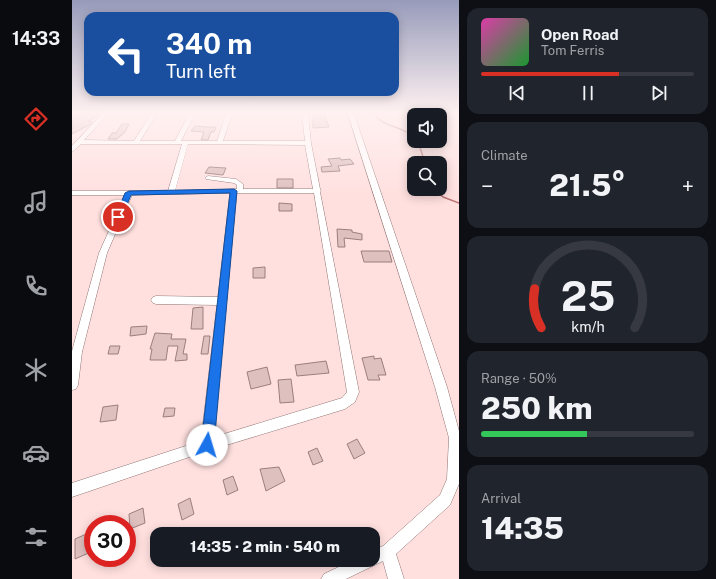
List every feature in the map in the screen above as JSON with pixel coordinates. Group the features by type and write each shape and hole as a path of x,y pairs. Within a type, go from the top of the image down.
{"street":[{"path":"360,141 441,387 455,438 454,480 445,500 388,551 380,555"},
{"path":"72,150 79,142 308,143 318,191 353,392 351,398 345,403 207,445 72,490"},
{"path":"171,193 185,143"},
{"path":"207,445 222,301 237,191 240,184 236,181 208,178"},
{"path":"72,193 318,191"},
{"path":"72,385 77,352 103,253 129,193"},
{"path":"156,300 222,301"},
{"path":"388,551 396,579"},
{"path":"329,579 354,567"}],"building":[{"path":"340,158 341,160 350,159 354,164 338,166 340,171 322,172 321,167 332,166 328,159"},
{"path":"209,167 226,168 223,175 205,173"},
{"path":"277,179 293,179 293,188 277,188"},
{"path":"279,203 292,204 292,211 279,211"},
{"path":"337,229 352,230 352,232 362,234 362,240 344,238 345,247 338,247"},
{"path":"361,251 389,251 392,262 364,262"},
{"path":"265,267 265,278 253,278 253,268"},
{"path":"203,307 203,329 191,329 193,308"},
{"path":"147,326 146,334 130,336 131,327"},
{"path":"155,333 172,334 171,339 186,339 183,354 187,354 187,360 175,361 178,346 168,346 166,360 150,360 152,349 150,349"},
{"path":"204,336 210,336 208,354 201,354"},
{"path":"110,346 120,346 118,354 108,354"},
{"path":"374,356 374,359 381,358 386,375 378,375 380,380 368,380 362,358"},
{"path":"326,361 329,373 297,376 295,365"},
{"path":"267,367 271,384 251,389 247,372"},
{"path":"291,379 294,402 280,403 278,380"},
{"path":"118,405 116,420 100,422 103,407"},
{"path":"165,408 175,408 174,416 163,417"},
{"path":"357,439 365,453 354,459 347,444"},
{"path":"317,448 323,461 313,465 308,452"},
{"path":"279,467 285,481 266,491 260,469"},
{"path":"233,476 238,490 227,495 223,480"},
{"path":"190,498 194,514 182,520 178,504"},
{"path":"143,508 145,523 136,527 136,515 129,514"},
{"path":"84,535 84,555 75,559 75,539"}],"waterway":[{"path":"420,148 423,156"},
{"path":"442,196 459,203"}],"route":[{"path":"118,217 129,193 234,191 207,445"}]}
